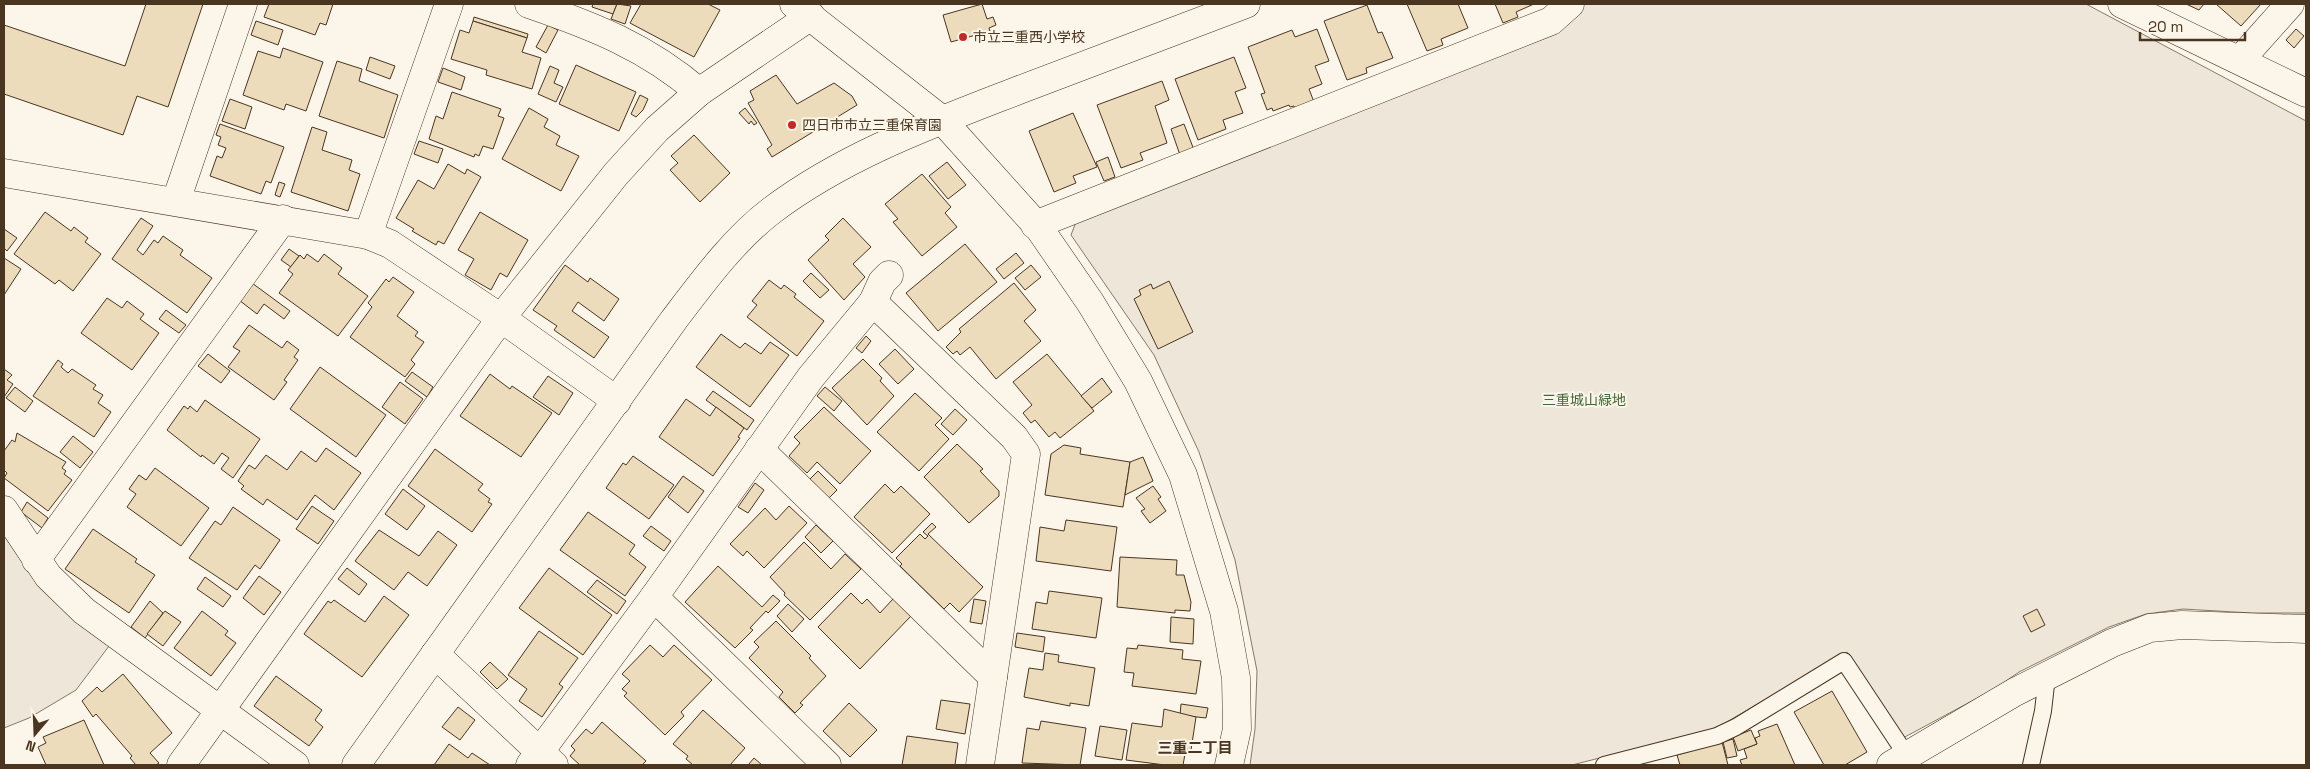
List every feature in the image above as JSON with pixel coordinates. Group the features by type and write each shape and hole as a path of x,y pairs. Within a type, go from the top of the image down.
{"street":[{"path":"176,201 243,4"},
{"path":"368,234 449,4"},
{"path":"529,4 568,17 636,47 674,69 699,92"},
{"path":"356,765 699,287 726,256 770,212 806,186 849,162 942,120 1246,4"},
{"path":"1035,225 1551,21 1570,4"},
{"path":"2122,4 2306,93"},
{"path":"2240,60 2290,4"},
{"path":"181,765 501,318 577,221 657,129 699,92 802,10 942,120 1035,225 1090,302 1138,381 1183,474 1224,611 1236,678 1237,729 1229,765"},
{"path":"4,173 368,234 390,244 501,318 617,401"},
{"path":"36,560 283,219"},
{"path":"435,654 541,761 759,449 811,377 873,302 882,282 889,275"},
{"path":"873,302 1014,437 1026,454 980,765"},
{"path":"759,449 993,678"},
{"path":"4,510 48,576 84,611 295,765"},
{"path":"654,598 827,765"},
{"path":"1899,760 2015,692 2112,643 2150,628 2182,625 2306,629"}],"lane":[{"path":"1604,765 1717,736 1736,727 1844,661 1899,760"},
{"path":"2031,765 2044,711 2047,676"}],"green space":[{"name":"三重城山緑地","path":"1584,4 2086,4 2306,121 2306,613 2252,613 2183,609 2146,614 2109,627 2019,672 1996,688 1903,738 1847,652 1710,730 1572,765 1250,765 1255,729 1257,671 1235,560 1199,452 1154,355 1071,235 1076,222 1553,35"},
{"path":"4,535 38,584 109,646 76,690 29,718 4,728"}],"building":[{"path":"146,4 203,4 168,107 137,96 123,135 4,94 4,25 125,66"},
{"path":"269,4 333,4 326,25 320,23 315,35 264,17"},
{"path":"593,4 617,4 613,14 592,7"},
{"path":"617,4 631,6 625,24 611,19"},
{"path":"641,4 708,4 720,10 694,57 630,23"},
{"path":"982,4 987,19 993,17 996,25 989,28 990,31 951,42 943,15"},
{"path":"1407,4 1458,4 1468,28 1441,39 1443,45 1427,51"},
{"path":"1495,4 1534,4 1516,12 1518,17 1503,23"},
{"path":"2186,4 2204,4 2199,10"},
{"path":"2216,4 2261,4 2241,26"},
{"path":"1367,5 1378,33 1382,32 1393,58 1366,68 1367,73 1347,80 1324,21"},
{"path":"474,17 528,34 527,38 473,21"},
{"path":"256,21 283,30 278,45 251,35"},
{"path":"473,21 527,38 522,52 541,58 532,89 486,75 487,70 451,59 460,30 469,33"},
{"path":"548,25 558,30 546,53 536,47"},
{"path":"1317,29 1329,61 1315,66 1322,84 1309,89 1314,102 1295,109 1294,106 1290,107 1289,105 1273,111 1272,108 1267,110 1261,94 1265,93 1248,47 1292,30 1295,37"},
{"path":"2296,29 2304,36 2294,48 2286,40"},
{"path":"283,48 323,62 306,111 286,104 284,110 243,95 258,51 280,58"},
{"path":"370,57 395,66 390,79 366,70"},
{"path":"1234,57 1246,88 1235,92 1243,113 1223,120 1226,129 1198,140 1175,79"},
{"path":"337,61 362,69 359,81 398,95 384,138 319,116"},
{"path":"576,65 636,92 619,131 559,104"},
{"path":"550,66 559,70 554,83 563,87 556,102 538,94"},
{"path":"443,68 465,77 461,90 438,82"},
{"name":"四日市市立三重保育園","path":"776,75 797,104 834,83 852,96 857,105 772,157 767,149 772,145 748,103 754,100 750,91"},
{"path":"1162,81 1169,100 1155,106 1167,143 1140,153 1143,160 1121,168 1097,105"},
{"path":"452,92 501,109 498,116 504,118 493,149 483,146 479,156 475,154 474,157 429,139 436,116 443,119"},
{"path":"640,95 648,99 643,110 636,117 631,114"},
{"path":"230,99 252,107 245,129 222,121"},
{"path":"529,108 548,119 544,127 560,136 556,145 579,156 561,191 502,159"},
{"path":"745,108 757,123 754,125 751,121 749,124 739,113"},
{"path":"1073,113 1097,167 1073,176 1076,183 1054,192 1029,131"},
{"path":"220,124 284,147 271,183 266,181 261,194 210,176 217,156 222,158 226,148 218,145 221,137 216,135"},
{"path":"1184,124 1194,150 1180,155 1171,129"},
{"path":"312,127 327,132 322,150 352,160 349,170 360,174 348,211 291,192"},
{"path":"694,135 730,173 700,202 670,170 678,163 671,156"},
{"path":"419,141 443,149 438,163 414,154"},
{"path":"1108,157 1115,177 1104,181 1096,162"},
{"path":"947,162 966,185 948,199 929,176"},
{"path":"448,164 465,174 467,169 481,177 444,244 438,241 436,245 412,231 414,229 396,218 418,180 434,189"},
{"path":"922,174 951,207 945,213 957,227 922,256 893,222 898,219 885,204"},
{"path":"279,182 285,184 280,197 275,195"},
{"path":"45,212 71,231 74,227 88,238 85,242 101,254 73,291 59,280 55,284 14,254"},
{"path":"480,212 528,240 507,277 500,273 491,290 465,275 474,259 458,250"},
{"path":"141,218 153,226 137,250 143,255 154,240 158,243 163,236 183,250 180,255 212,278 187,313 112,259"},
{"path":"843,218 871,247 853,264 865,277 844,300 808,260 829,240 825,236"},
{"path":"4,229 17,238 7,251 4,248"},
{"path":"965,244 997,282 938,331 906,293"},
{"path":"289,249 299,256 291,267 281,260"},
{"path":"1016,253 1024,263 1004,279 996,269"},
{"path":"307,254 318,262 324,254 342,268 338,274 368,296 338,336 279,293 293,274 288,270 300,255 304,259"},
{"path":"4,258 21,269 4,295"},
{"path":"565,265 588,282 590,278 619,299 604,321 578,302 572,311 609,337 594,358 554,330 557,326 533,310"},
{"path":"1031,265 1041,277 1025,290 1015,278"},
{"path":"811,273 829,290 820,298 803,281"},
{"path":"393,277 414,292 397,316 418,332 415,336 424,342 411,360 415,364 405,377 350,337 372,307 368,303 386,279 389,282"},
{"path":"769,280 781,289 784,285 796,294 794,297 824,321 797,356 747,317 757,305 752,301"},
{"path":"1169,281 1193,332 1158,349 1134,299 1141,295 1139,290 1151,284 1153,289"},
{"path":"252,283 290,311 284,319 264,304 257,314 239,300"},
{"path":"1014,283 1036,310 1024,321 1041,341 996,379 970,347 960,355 957,351 953,354 946,347 961,332 959,329"},
{"path":"107,298 122,308 127,301 144,314 140,319 159,333 132,370 81,333"},
{"path":"166,310 186,325 179,333 159,319"},
{"path":"249,325 282,348 287,341 299,350 294,357 298,360 284,380 287,382 274,400 228,367 240,351 233,347"},
{"path":"721,334 740,348 745,343 761,354 770,342 789,355 750,407 696,367"},
{"path":"866,336 871,341 862,353 856,348"},
{"path":"895,349 914,369 898,384 879,364"},
{"path":"208,354 230,371 221,383 198,366"},
{"path":"1047,354 1094,411 1060,438 1055,432 1049,437 1035,420 1031,423 1023,413 1032,405 1013,382"},
{"path":"863,359 882,378 880,381 894,396 867,425 832,388"},
{"path":"58,360 63,364 61,367 68,373 72,369 96,385 93,389 103,395 98,403 111,412 94,437 33,396"},
{"path":"320,367 386,415 356,457 290,409"},
{"path":"4,369 12,375 7,380 13,384 4,397"},
{"path":"412,372 433,387 427,397 405,381"},
{"path":"490,374 510,389 512,386 552,413 521,457 460,416"},
{"path":"548,376 573,393 559,415 533,397"},
{"path":"1102,378 1112,392 1092,408 1081,396"},
{"path":"400,382 423,399 405,424 382,407"},
{"path":"15,387 33,401 25,412 6,398"},
{"path":"825,387 842,401 834,411 817,396"},
{"path":"713,391 754,420 747,430 706,400"},
{"path":"915,393 942,418 935,425 949,439 919,471 877,432"},
{"path":"686,399 710,416 716,407 744,428 738,437 740,438 713,476 659,437"},
{"path":"205,400 260,439 233,478 221,469 229,458 222,453 214,464 202,455 201,457 167,430 184,406 188,409 190,406 197,412"},
{"path":"824,407 871,451 840,484 817,462 807,473 789,456 800,443 794,437"},
{"path":"955,409 967,420 953,435 941,424"},
{"path":"17,433 66,462 62,468 66,471 64,474 72,480 48,511 4,478 7,473 4,470 4,451 12,440 15,442"},
{"path":"73,436 93,452 80,468 60,452"},
{"path":"957,444 983,469 980,471 999,491 999,496 969,523 924,477"},
{"path":"1064,445 1081,448 1080,454 1130,462 1123,507 1045,495 1051,454"},
{"path":"326,448 361,473 334,510 315,495 297,520 267,499 263,505 241,489 244,486 238,481 249,465 255,469 266,455 287,470 301,451 316,462"},
{"path":"435,449 483,484 478,490 490,499 488,502 492,504 472,532 408,486"},
{"path":"633,456 674,485 649,519 606,488 623,463 626,465"},
{"path":"1143,457 1153,481 1125,495 1130,462"},
{"path":"155,468 209,508 181,546 127,507 136,494 129,489 139,475 146,480"},
{"path":"818,471 837,490 829,498 810,479"},
{"path":"683,476 704,491 688,513 668,497"},
{"path":"755,483 764,490 748,513 738,507"},
{"path":"885,484 894,493 901,486 930,514 892,553 854,517"},
{"path":"1153,486 1161,497 1158,499 1166,511 1150,523 1141,511 1145,509 1136,498"},
{"path":"403,489 425,506 407,530 385,514"},
{"path":"27,502 48,518 42,528 21,512"},
{"path":"312,506 334,521 318,544 296,529"},
{"path":"789,506 807,523 764,568 747,551 743,556 730,544 765,508 776,520"},
{"path":"233,507 280,540 260,569 255,565 237,590 189,558 215,521 221,525"},
{"path":"588,512 635,545 629,554 646,567 625,596 560,550"},
{"path":"1066,520 1117,527 1111,571 1036,561 1040,527 1064,531"},
{"path":"932,523 936,527 928,534 983,587 959,612 950,603 944,609 900,566 902,564 896,558 920,534 925,539 928,536 923,532"},
{"path":"816,525 833,541 821,553 805,537"},
{"path":"651,526 671,541 664,551 643,536"},
{"path":"93,529 137,559 135,562 155,575 129,613 65,569"},
{"path":"379,530 419,556 438,531 457,545 427,586 408,572 394,590 355,561"},
{"path":"804,542 831,569 845,554 861,569 810,620 784,595 785,593 770,577"},
{"path":"1120,557 1177,560 1176,575 1184,575 1191,602 1190,611 1175,610 1175,613 1117,607"},
{"path":"718,566 762,607 773,595 780,601 768,613 766,611 750,628 753,630 735,648 685,602"},
{"path":"347,568 367,584 359,595 338,579"},
{"path":"549,568 612,615 583,655 519,608"},
{"path":"259,576 281,592 264,615 243,598"},
{"path":"205,577 231,596 223,607 197,589"},
{"path":"597,580 626,601 617,614 587,592"},
{"path":"1049,591 1102,598 1096,638 1032,629 1036,602 1047,604"},
{"path":"851,593 862,604 867,599 880,613 893,599 911,616 860,669 818,627"},
{"path":"384,596 409,615 362,677 304,634 328,601 331,603 334,600 365,622"},
{"path":"974,599 986,601 982,624 970,622"},
{"path":"150,601 163,613 145,638 131,627"},
{"path":"788,604 804,619 792,632 777,616"},
{"path":"2037,609 2045,625 2031,632 2023,616"},
{"path":"165,611 181,622 163,646 147,634"},
{"path":"202,611 228,631 225,635 236,643 211,676 174,648"},
{"path":"1171,617 1194,619 1193,644 1170,642"},
{"path":"776,621 811,656 809,658 826,676 800,703 803,705 795,713 779,697 783,692 749,658 759,647 754,642"},
{"path":"539,631 578,658 559,684 563,687 542,717 519,701 527,689 508,675"},
{"path":"1017,633 1045,637 1043,652 1015,647"},
{"path":"650,645 663,657 674,645 712,680 681,712 684,716 665,735 624,696 627,693 622,689 630,681 622,674"},
{"path":"1138,645 1183,650 1182,659 1201,661 1196,694 1132,686 1134,673 1124,672 1127,648 1137,649"},
{"path":"1045,653 1059,655 1058,662 1095,668 1089,706 1070,703 1070,706 1024,697 1029,668 1043,670"},
{"path":"490,662 508,679 497,689 480,672"},
{"path":"123,674 172,733 150,753 159,763 156,765 136,765 130,758 132,756 96,714 93,717 82,701 97,687 102,692"},
{"path":"276,676 322,710 315,720 323,727 309,746 254,706"},
{"path":"1832,691 1867,752 1845,765 1824,765 1794,712"},
{"path":"941,700 970,704 965,734 936,729"},
{"path":"849,703 877,730 850,757 823,731"},
{"path":"1181,704 1208,708 1206,718 1180,715"},
{"path":"458,707 475,720 460,740 442,727"},
{"path":"1164,709 1196,717 1191,750 1186,749 1183,765 1165,765 1126,760 1132,723 1162,727"},
{"path":"703,710 745,748 730,765 693,765 686,759 688,756 673,744"},
{"path":"84,720 104,765 46,765 38,747 46,743 43,737"},
{"path":"1041,721 1086,728 1080,765 1022,763 1027,728 1039,730"},
{"path":"602,722 646,761 642,765 580,765 570,756 575,750 571,746 586,729 592,734"},
{"path":"1777,724 1795,765 1742,765 1740,760 1747,758 1744,749 1757,744 1755,738 1760,736 1758,731"},
{"path":"1100,726 1127,730 1122,760 1095,756"},
{"path":"1751,730 1757,744 1738,751 1733,737"},
{"path":"907,736 958,743 955,765 902,765"},
{"path":"1733,739 1737,756 1727,758 1723,742"},
{"path":"1722,742 1728,765 1680,765 1677,755"},
{"path":"449,744 468,758 472,753 490,765 434,765"},
{"path":"754,758 762,765 748,765"}],"place":[{"name":"市立三重西小学校","path":"963,37"},
{"name":"四日市市立三重保育園","path":"792,125"}],"district":[{"name":"三重二丁目","path":"1195,748"}]}
